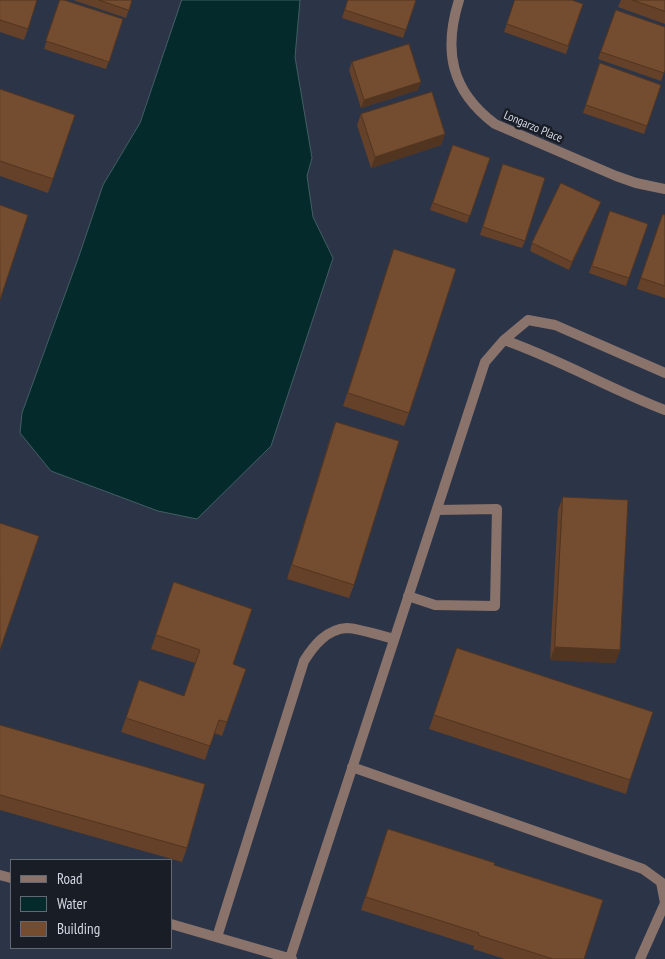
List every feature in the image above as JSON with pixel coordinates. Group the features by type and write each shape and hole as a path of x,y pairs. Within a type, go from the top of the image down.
{"street":[{"name":"Longarzo Place","path":"459,0 451,32 450,50 459,84 480,113 495,124 616,176 636,183 665,189"},
{"path":"172,924 291,959 485,362 504,340 528,320 556,325 665,373"},
{"path":"504,340 536,351 629,396 665,410"},
{"path":"408,596 435,605 495,606 497,508 436,510"},
{"path":"217,937 304,661 314,645 329,633 347,628 394,639"},
{"path":"352,767 643,869 662,882 665,903 640,959"}],"water":[{"path":"182,0 300,0 295,57 312,158 307,176 313,217 333,258 271,446 197,519 158,511 51,471 20,433 22,413 103,185 140,123"}],"building":[{"path":"0,0 37,0 28,29 0,20"},
{"path":"60,0 123,19 109,62 46,41"},
{"path":"99,0 132,0 129,10"},
{"path":"348,0 416,0 406,30 345,10"},
{"path":"515,0 572,0 583,4 568,46 507,24"},
{"path":"633,0 665,0 665,11"},
{"path":"616,10 665,27 664,73 601,52"},
{"path":"409,44 421,82 364,100 352,62"},
{"path":"600,63 661,85 647,126 586,105"},
{"path":"0,89 75,115 53,179 0,161"},
{"path":"432,92 445,134 375,157 361,114"},
{"path":"453,145 490,158 470,216 433,203"},
{"path":"503,164 545,178 525,241 483,227"},
{"path":"561,183 601,202 572,262 532,243"},
{"path":"0,205 28,215 0,300"},
{"path":"610,211 648,224 629,278 592,266"},
{"path":"663,214 665,215 665,286 641,278"},
{"path":"394,249 456,269 409,413 348,393"},
{"path":"336,422 399,441 354,585 292,565"},
{"path":"563,497 628,500 620,650 555,647"},
{"path":"0,523 39,536 0,650"},
{"path":"174,582 252,609 233,664 246,669 227,722 219,720 210,746 126,718 139,680 184,696 200,650 156,635"},
{"path":"457,648 653,712 630,780 434,715"},
{"path":"0,725 205,784 187,848 0,795"},
{"path":"388,829 603,900 584,959 553,959 366,897"}]}
